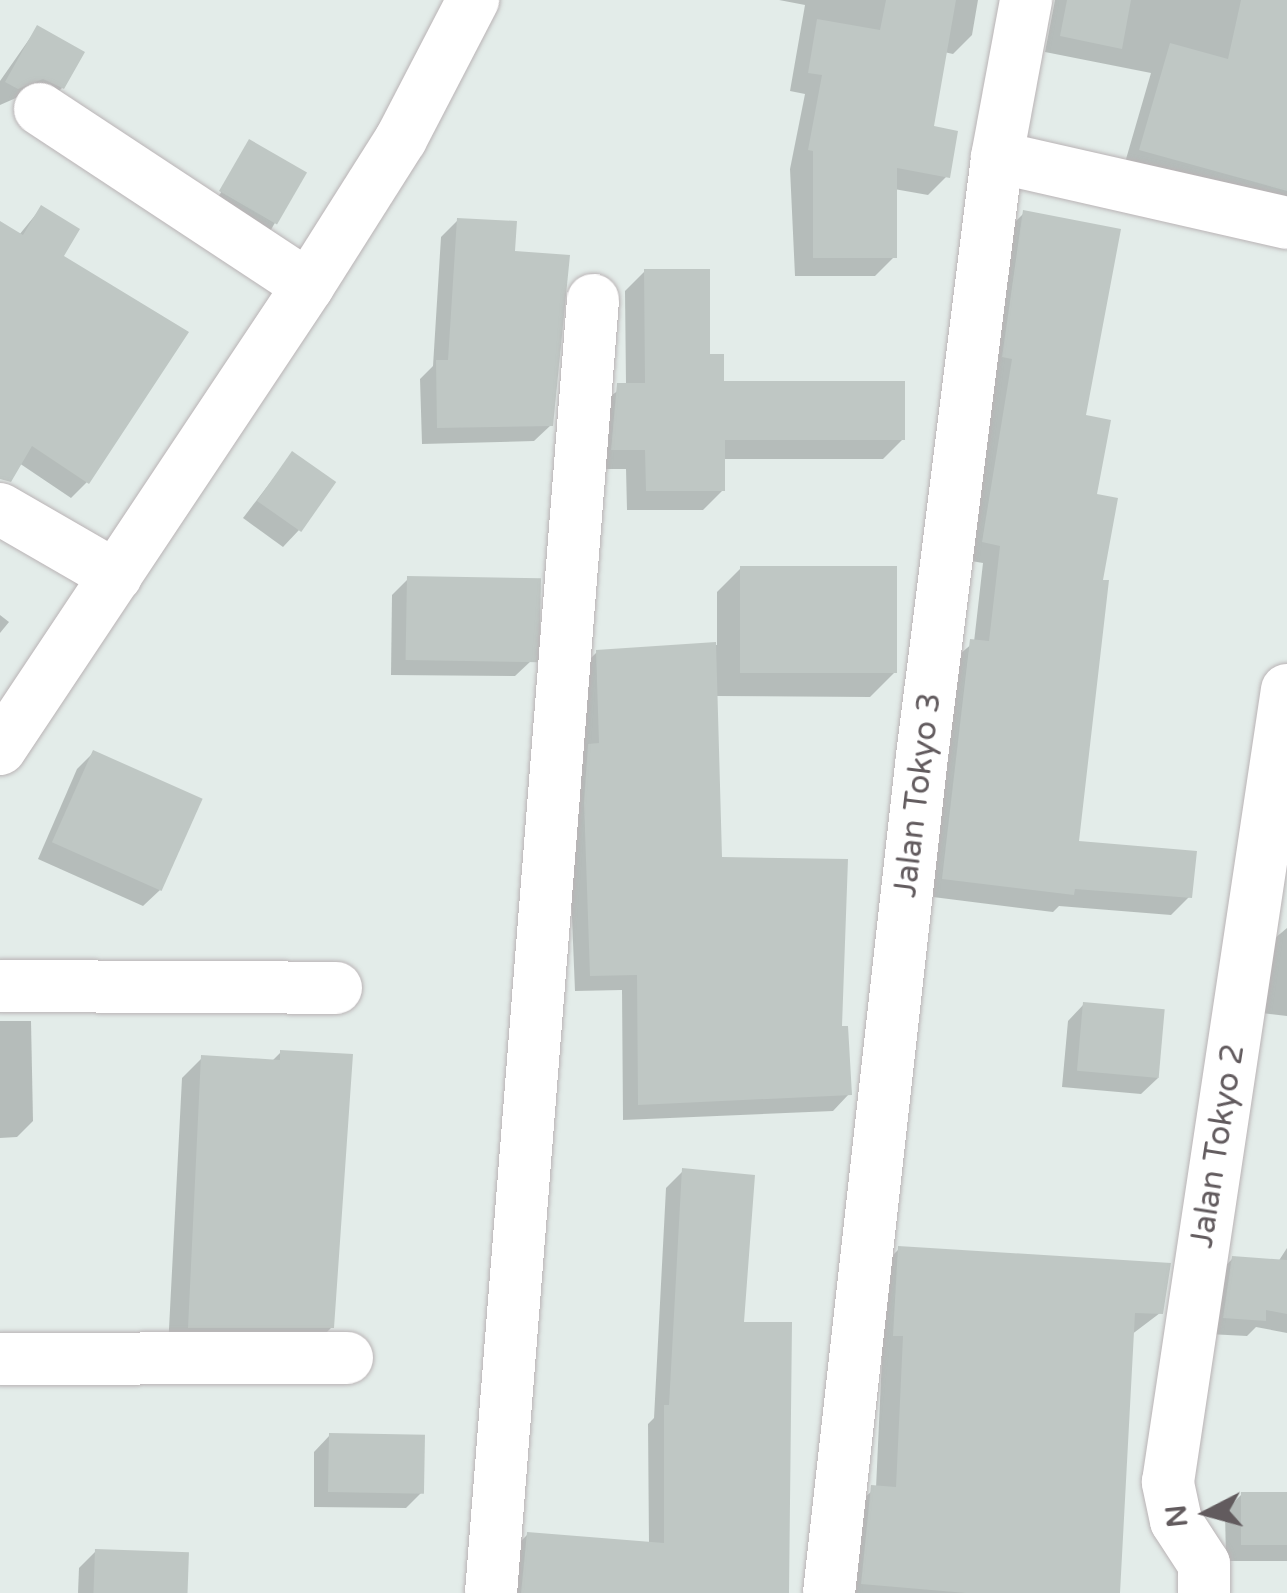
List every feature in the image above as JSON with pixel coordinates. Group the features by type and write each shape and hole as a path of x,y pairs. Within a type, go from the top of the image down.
{"street":[{"path":"0,750 402,138 473,0"},
{"name":"Jalan Tokyo 3","path":"829,1593 997,158 1026,0"},
{"path":"40,108 308,286"},
{"path":"997,158 1287,223"},
{"path":"491,1593 593,300"},
{"path":"0,509 116,576"},
{"name":"Jalan Tokyo 2","path":"1204,1593 1204,1564 1176,1521 1168,1482 1287,690"},
{"path":"0,986 336,988"},
{"path":"0,1359 347,1358"}],"building":[{"path":"886,0 956,0 934,126 958,131 950,178 897,168 897,258 813,258 813,151 808,150 822,75 808,73 817,19 880,30"},
{"path":"1067,0 1131,0 1122,49 1060,36"},
{"path":"1241,0 1287,0 1287,191 1139,150 1170,43 1228,59"},
{"path":"37,25 85,52 64,89 43,79 18,89 5,82"},
{"path":"249,139 307,172 277,224 219,191"},
{"path":"41,205 80,229 64,256 189,332 89,484 32,446 11,482 0,479 0,221 23,235"},
{"path":"1023,210 1121,229 1086,415 1111,420 1097,494 1118,498 1103,580 1109,580 1079,841 1197,851 1192,898 1075,889 1074,895 942,879 970,639 989,641 1000,546 982,542 1012,359 1002,357"},
{"path":"457,218 517,221 515,251 570,255 553,426 437,428 436,360 448,360"},
{"path":"644,269 710,269 710,354 724,354 724,381 905,381 905,440 725,440 725,491 646,491 645,450 611,450 617,383 645,383"},
{"path":"292,451 336,482 301,532 257,501"},
{"path":"740,566 897,566 897,673 740,673"},
{"path":"407,576 541,578 540,662 406,660"},
{"path":"716,642 722,857 848,859 842,1026 848,1026 852,1095 638,1105 637,975 590,976 584,802 588,744 599,743 596,650"},
{"path":"93,750 203,799 162,891 52,842"},
{"path":"1083,1002 1165,1009 1159,1078 1077,1071"},
{"path":"280,1050 353,1054 334,1328 188,1328 201,1055 280,1060"},
{"path":"682,1168 755,1175 744,1322 792,1322 789,1593 521,1593 527,1532 664,1543 664,1405 669,1405"},
{"path":"898,1246 1171,1263 1163,1314 1135,1313 1120,1593 966,1593 861,1584 871,1485 896,1487 903,1336 893,1336"},
{"path":"1232,1256 1287,1260 1287,1314 1266,1310 1266,1321 1223,1318"},
{"path":"329,1433 425,1435 424,1494 328,1492"},
{"path":"1241,1492 1287,1492 1287,1545 1241,1545"},
{"path":"95,1549 189,1552 188,1593 93,1593"}]}
